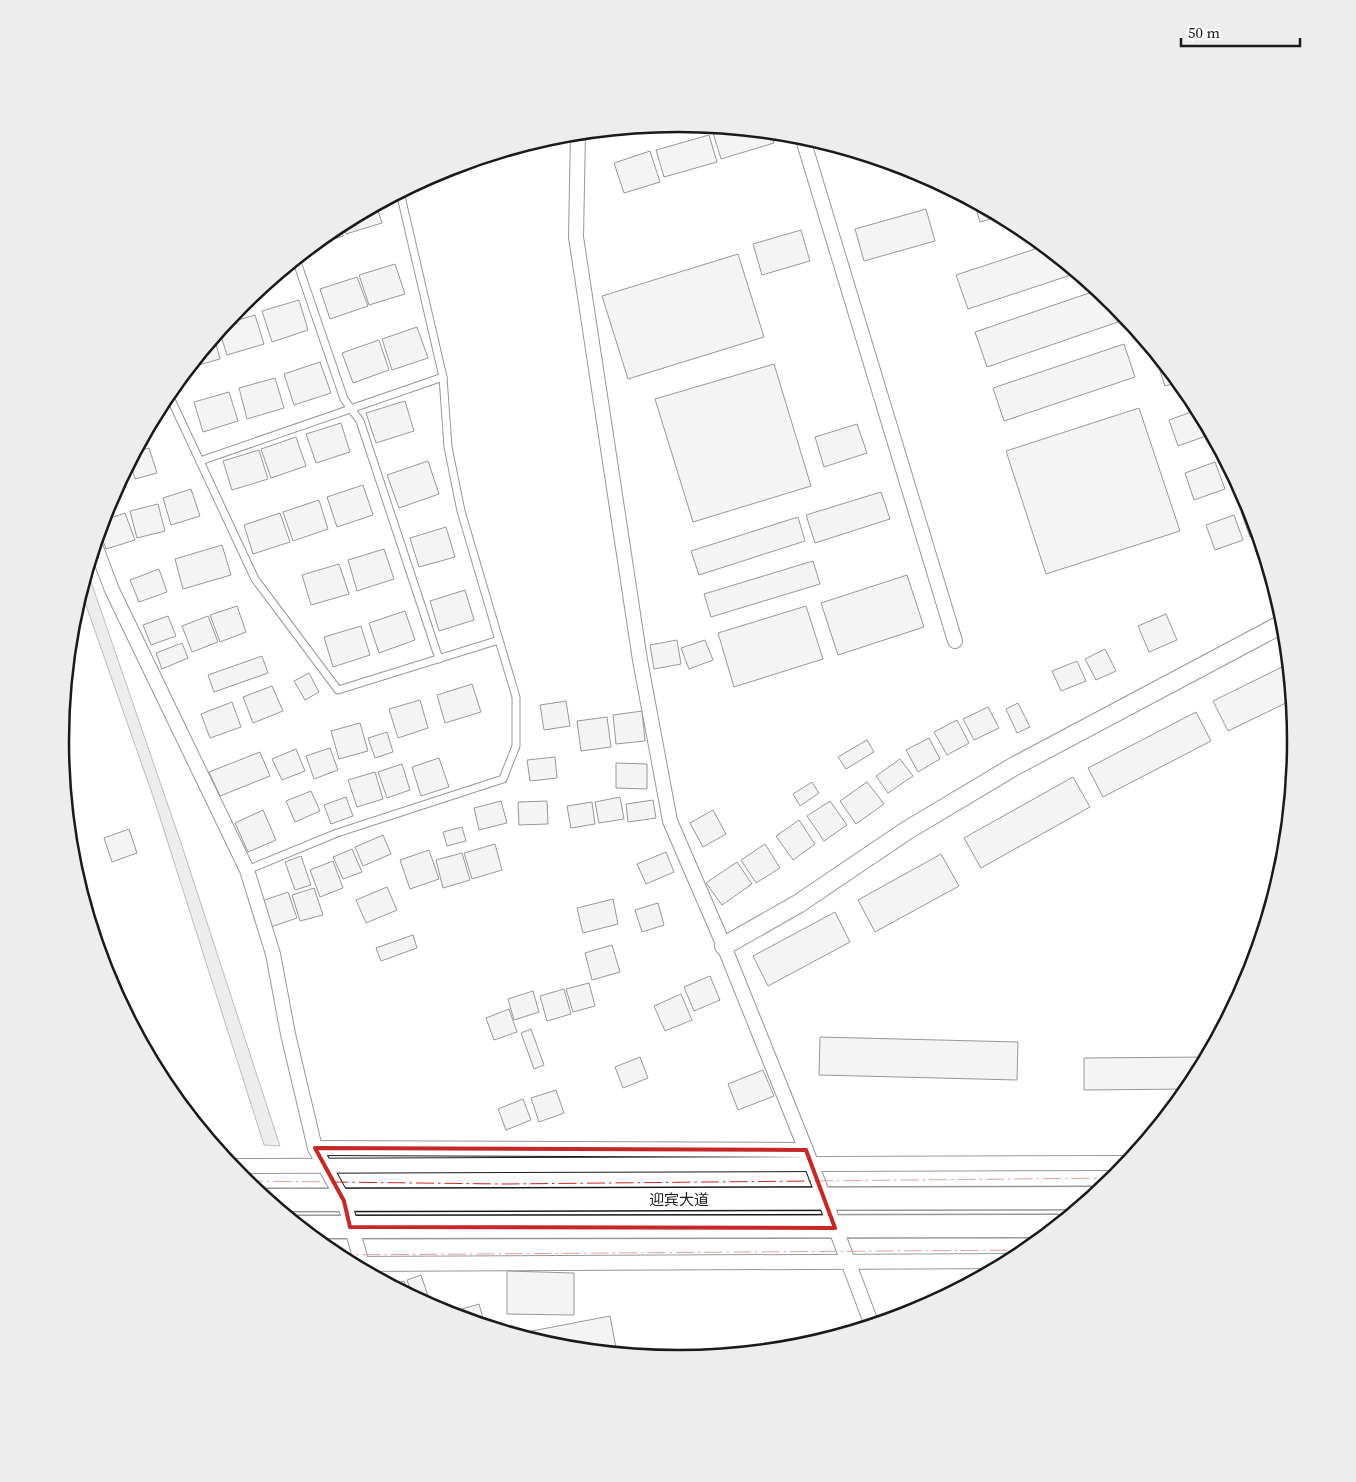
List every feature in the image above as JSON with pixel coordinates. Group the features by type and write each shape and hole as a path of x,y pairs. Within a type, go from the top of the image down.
{"main road":[{"name":"迎宾大道","path":"277,1200 1081,1198"},
{"name":"迎宾大道","path":"311,1227 835,1228 1046,1226"}],"street":[{"path":"578,140 576,237 644,679 670,821 724,946 812,1164 870,1319"},
{"path":"805,145 955,641"},
{"path":"98,554 112,590 247,870 273,954 288,1034 315,1148 344,1201 357,1259"},
{"path":"724,946 798,904 906,831 1014,767 1277,627"},
{"path":"315,1148 806,1150"},
{"path":"241,1166 1117,1163"},
{"path":"368,1266 995,1261"}],"lane":[{"path":"247,870 337,833 503,779 516,746 516,697 461,511 448,447 443,377 402,199"},
{"path":"298,265 344,399 360,421 439,659"},
{"path":"200,461 443,377"},
{"path":"172,402 255,579 338,690 499,640"}],"highlighted area":[{"path":"315,1148 806,1150 835,1228 350,1227 344,1201"}],"shaded area":[{"path":"91,581 182,846 280,1146 264,1145 155,802 85,602"}],"building":[{"path":"713,133 773,139 774,143 721,159"},
{"path":"709,135 717,162 664,177 656,150"},
{"path":"650,151 660,182 624,193 614,163"},
{"path":"926,209 935,241 864,261 855,229"},
{"path":"976,210 992,219 980,222"},
{"path":"378,211 382,223 346,234 345,231"},
{"path":"801,230 810,261 762,275 753,244"},
{"path":"342,233 343,236 332,240"},
{"path":"1036,249 1070,275 968,309 956,275"},
{"path":"738,254 764,337 628,379 602,296"},
{"path":"395,264 405,294 369,305 359,275"},
{"path":"357,277 368,306 330,319 320,289"},
{"path":"1090,293 1109,310 1118,322 987,367 975,332"},
{"path":"299,300 308,330 272,342 262,311"},
{"path":"255,315 264,344 227,355 221,337 238,320"},
{"path":"417,327 428,358 392,370 382,339"},
{"path":"379,340 389,370 353,383 342,353"},
{"path":"216,344 220,359 199,365"},
{"path":"1124,344 1135,377 1004,421 993,388"},
{"path":"320,362 331,393 294,405 284,374"},
{"path":"774,364 811,486 693,522 655,399"},
{"path":"1159,367 1171,384 1165,386"},
{"path":"275,378 284,408 247,419 239,388"},
{"path":"229,392 238,421 203,432 194,402"},
{"path":"405,401 414,431 376,443 366,413"},
{"path":"1139,408 1180,531 1046,574 1006,451"},
{"path":"1191,412 1206,436 1178,446 1169,420"},
{"path":"341,423 350,452 316,463 306,434"},
{"path":"857,424 867,453 824,467 815,437"},
{"path":"296,437 306,466 271,478 261,449"},
{"path":"149,448 157,473 135,479 133,471 143,450"},
{"path":"259,450 268,479 232,490 223,461"},
{"path":"428,461 439,494 399,508 387,475"},
{"path":"1215,462 1225,489 1194,500 1185,473"},
{"path":"363,485 373,515 337,527 327,497"},
{"path":"191,489 200,516 171,525 163,498"},
{"path":"881,492 890,519 815,543 806,515"},
{"path":"319,500 328,529 293,541 283,512"},
{"path":"158,504 165,531 137,538 130,511"},
{"path":"1242,512 1252,537 1250,537"},
{"path":"125,513 135,540 106,549 103,540 111,518"},
{"path":"280,513 290,542 253,554 244,525"},
{"path":"1234,515 1243,540 1215,550 1206,525"},
{"path":"798,517 805,541 699,575 691,551"},
{"path":"446,527 455,557 419,567 410,538"},
{"path":"222,545 231,575 183,589 175,559"},
{"path":"384,549 394,579 357,591 348,560"},
{"path":"813,561 820,584 711,617 704,594"},
{"path":"339,564 349,594 311,605 302,575"},
{"path":"159,569 167,592 139,602 130,580"},
{"path":"907,575 924,627 838,655 821,603"},
{"path":"465,590 474,620 439,631 430,601"},
{"path":"237,606 246,632 220,642 210,615"},
{"path":"806,606 823,659 734,687 718,633"},
{"path":"405,611 415,640 379,653 369,623"},
{"path":"1166,614 1177,640 1149,652 1138,626"},
{"path":"168,616 176,636 151,645 143,625"},
{"path":"208,616 218,642 192,652 182,626"},
{"path":"361,626 370,655 333,667 324,637"},
{"path":"677,640 681,664 654,669 650,645"},
{"path":"705,640 713,660 689,669 681,648"},
{"path":"182,643 188,658 162,669 156,653"},
{"path":"1105,649 1116,671 1096,680 1085,659"},
{"path":"262,656 268,673 214,692 208,675"},
{"path":"1077,661 1086,681 1061,691 1052,671"},
{"path":"1283,667 1286,703 1228,731 1213,701"},
{"path":"309,673 319,692 305,700 294,681"},
{"path":"472,684 481,712 445,723 437,695"},
{"path":"272,686 283,711 253,723 243,697"},
{"path":"420,700 428,728 398,738 389,709"},
{"path":"566,701 570,726 544,730 540,705"},
{"path":"232,702 241,727 210,738 201,714"},
{"path":"1018,703 1030,727 1017,733 1006,709"},
{"path":"988,707 999,728 974,740 963,719"},
{"path":"642,711 645,741 616,744 613,715"},
{"path":"1196,712 1211,741 1103,797 1088,768"},
{"path":"607,717 611,747 581,751 577,721"},
{"path":"957,720 969,743 947,755 934,732"},
{"path":"360,723 368,751 339,759 331,731"},
{"path":"387,732 393,752 375,758 368,738"},
{"path":"929,738 940,759 918,772 906,750"},
{"path":"867,740 874,752 846,769 838,757"},
{"path":"330,748 338,770 314,779 306,756"},
{"path":"296,749 305,771 282,780 272,759"},
{"path":"260,752 270,776 220,796 209,772"},
{"path":"555,757 557,778 530,781 527,760"},
{"path":"439,758 449,787 421,796 412,767"},
{"path":"900,759 913,776 888,793 876,776"},
{"path":"616,763 647,764 647,789 616,788"},
{"path":"402,764 410,790 387,798 378,772"},
{"path":"375,772 383,799 357,807 348,780"},
{"path":"1073,777 1090,807 981,868 964,838"},
{"path":"812,782 819,793 800,806 793,794"},
{"path":"867,782 884,804 856,824 840,801"},
{"path":"311,791 320,811 295,822 286,801"},
{"path":"346,797 353,816 331,824 324,805"},
{"path":"620,797 624,819 599,823 595,802"},
{"path":"653,800 656,818 628,822 626,804"},
{"path":"501,801 507,823 479,830 474,808"},
{"path":"547,801 548,824 519,825 518,802"},
{"path":"830,801 847,825 824,841 807,816"},
{"path":"592,802 595,824 571,828 567,806"},
{"path":"263,810 276,840 248,852 235,823"},
{"path":"713,810 726,834 703,847 690,823"},
{"path":"799,820 815,844 793,860 776,836"},
{"path":"462,827 466,841 447,846 443,832"},
{"path":"129,829 137,853 112,862 104,838"},
{"path":"383,835 391,854 363,866 355,847"},
{"path":"495,844 502,870 472,879 464,853"},
{"path":"765,844 780,868 756,883 741,860"},
{"path":"352,849 362,872 343,879 333,857"},
{"path":"429,850 439,879 410,889 400,860"},
{"path":"666,852 674,872 646,884 637,864"},
{"path":"462,853 470,880 443,888 436,860"},
{"path":"941,854 959,886 875,932 858,900"},
{"path":"301,856 311,885 295,890 285,862"},
{"path":"333,861 343,888 320,897 310,870"},
{"path":"737,862 752,884 722,905 706,883"},
{"path":"387,887 397,910 366,923 356,900"},
{"path":"314,888 323,915 300,921 292,895"},
{"path":"288,892 297,918 268,928 259,902"},
{"path":"613,899 618,924 583,933 577,908"},
{"path":"658,903 664,925 642,932 635,910"},
{"path":"835,912 850,942 768,986 753,956"},
{"path":"413,935 417,948 381,961 376,948"},
{"path":"612,945 620,972 592,980 585,953"},
{"path":"710,976 720,1000 694,1011 684,987"},
{"path":"589,983 595,1006 573,1012 566,989"},
{"path":"564,989 571,1014 547,1021 540,996"},
{"path":"533,991 539,1012 514,1020 508,999"},
{"path":"681,994 692,1020 665,1031 654,1006"},
{"path":"509,1009 517,1032 494,1040 486,1018"},
{"path":"531,1029 544,1065 534,1069 521,1033"},
{"path":"820,1037 1018,1042 1017,1080 819,1075"},
{"path":"640,1057 648,1078 623,1088 615,1067"},
{"path":"1199,1057 1178,1089 1084,1090 1084,1058"},
{"path":"763,1070 774,1096 738,1110 728,1084"},
{"path":"556,1090 564,1113 539,1122 531,1098"},
{"path":"523,1099 531,1120 506,1130 498,1109"},
{"path":"507,1271 574,1273 574,1315 507,1314"},
{"path":"421,1275 428,1296 410,1287 407,1280"},
{"path":"479,1304 483,1318 482,1318 460,1310"},
{"path":"610,1316 616,1347 559,1339 529,1331"}],"power":[{"path":"257,1181 504,1184 1102,1178"},
{"path":"351,1255 1013,1250"}]}
